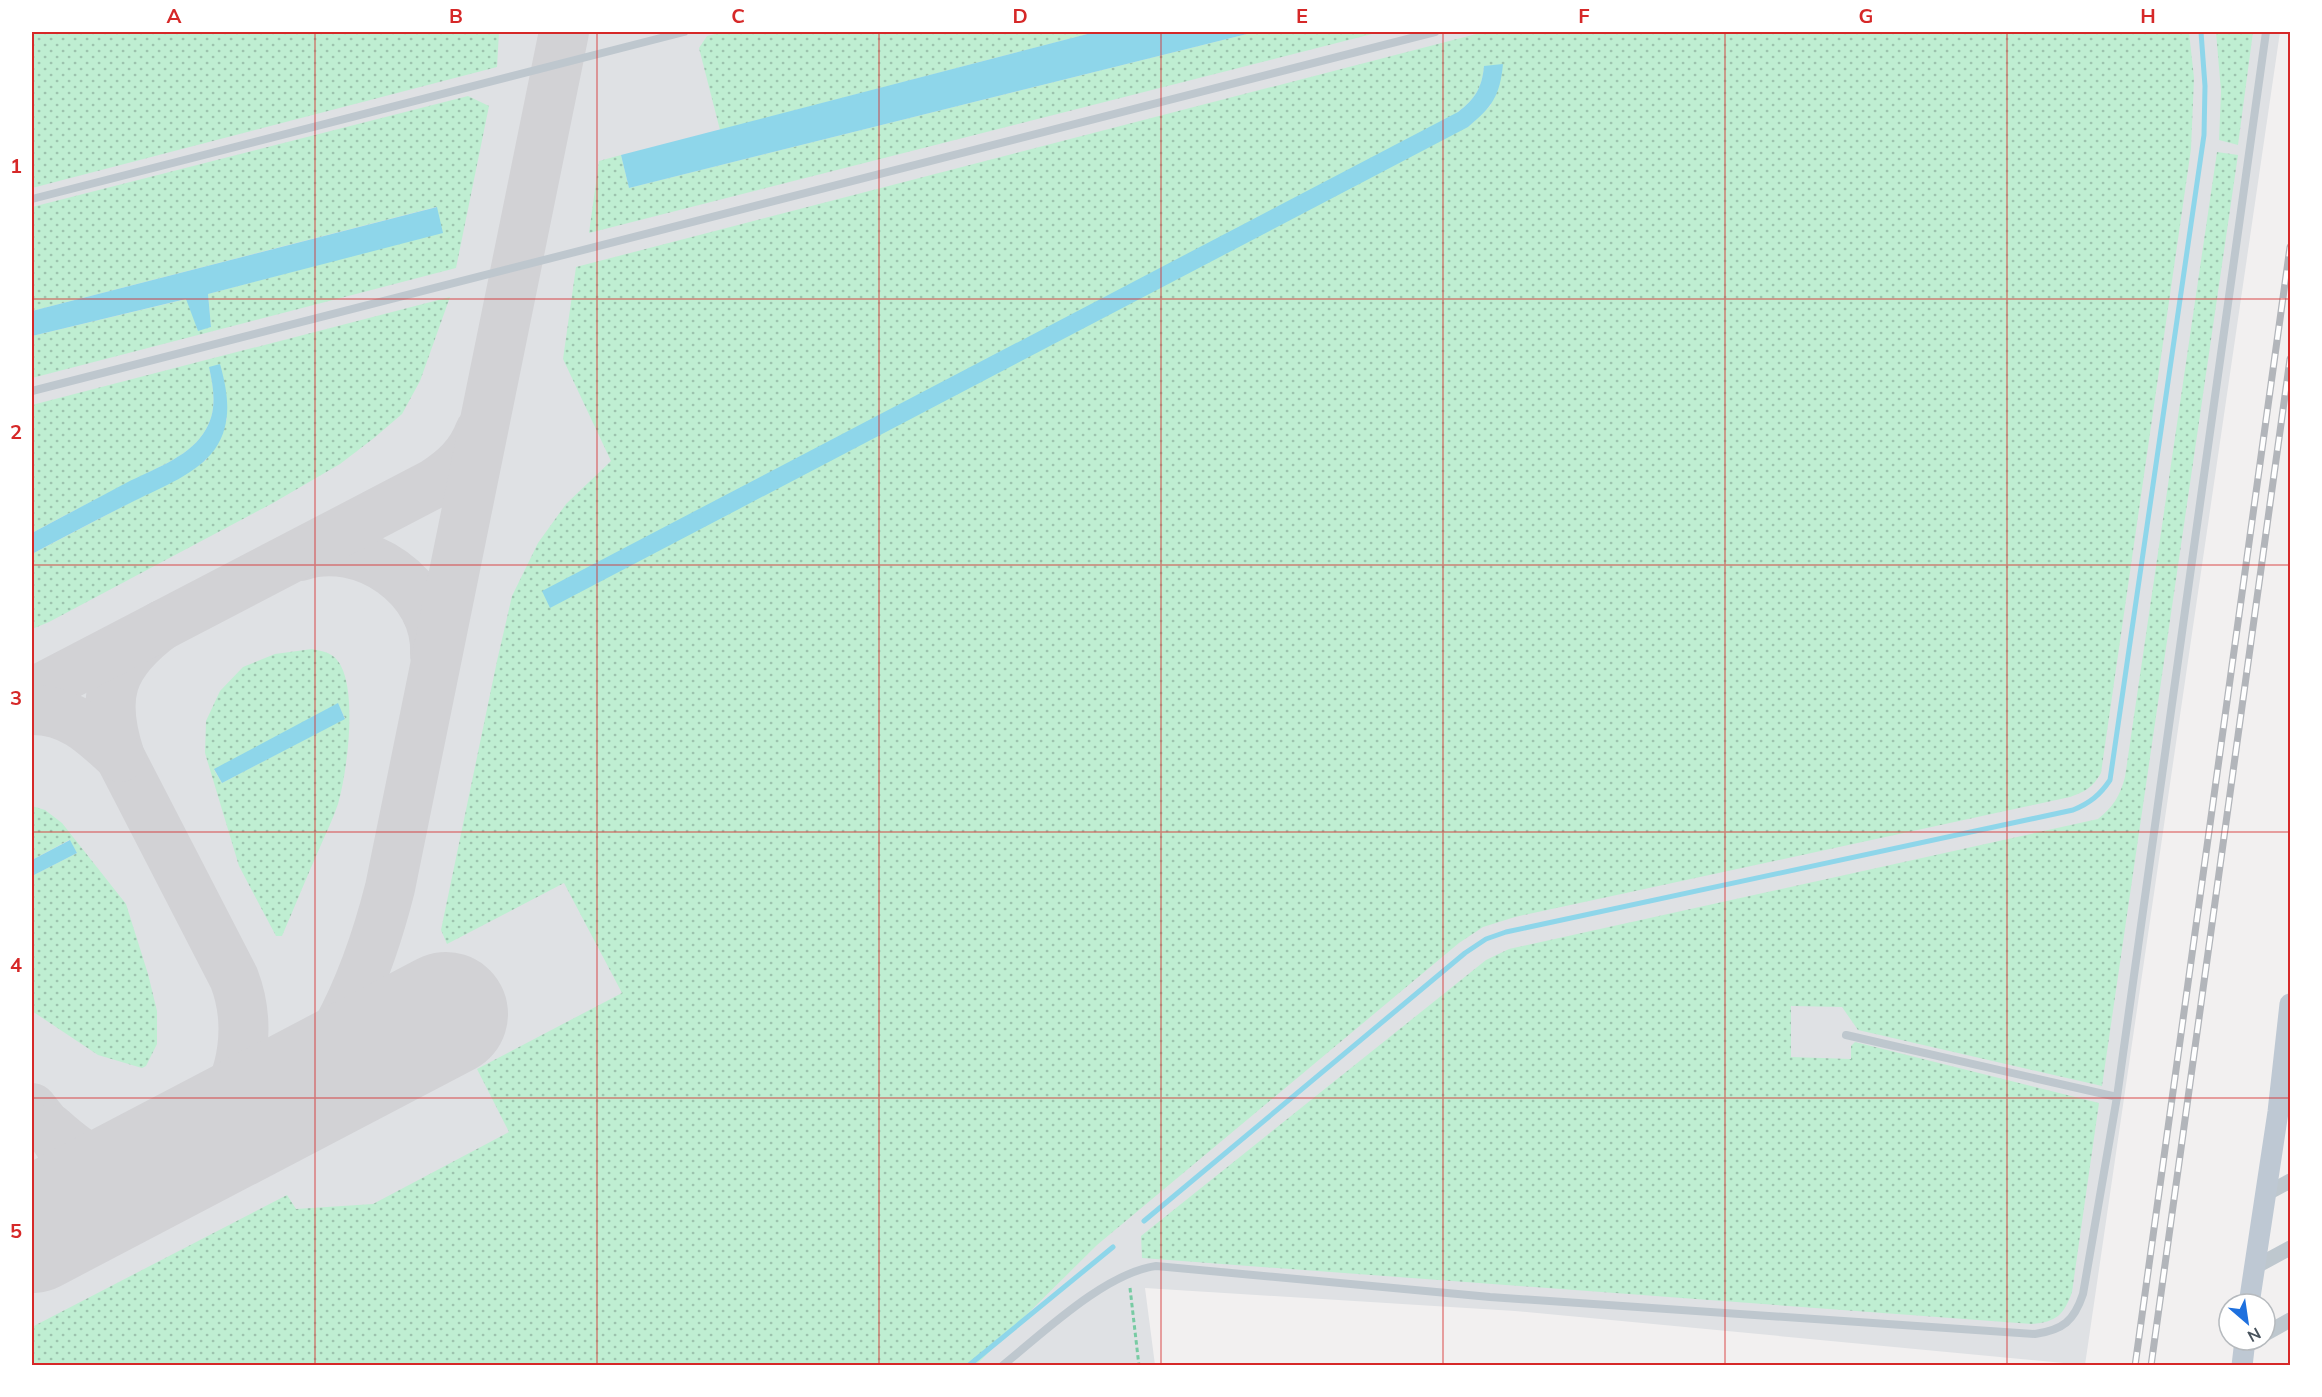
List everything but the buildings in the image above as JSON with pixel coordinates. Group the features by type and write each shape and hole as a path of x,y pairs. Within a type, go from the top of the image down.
{"street":[{"path":"2250,1292 2265,1195 2284,1110 2290,1004"},
{"path":"2265,1195 2290,1181"},
{"path":"2253,1268 2290,1248"}],"lane":[{"path":"32,199 684,32"},
{"path":"32,391 1435,32"},
{"path":"1002,1365 1096,1292 1144,1268 1177,1267 1490,1297 2035,1334 2053,1332 2066,1324 2078,1309 2083,1294 2117,1097 2266,32"},
{"path":"1846,1035 2117,1097"}],"path":[{"path":"1128,1274 1139,1365"}],"shaded area":[{"path":"32,32 2280,32 2085,1365 1515,1311 1145,1288 1155,1365 32,1365"}],"green space":[{"path":"32,32 499,32 497,67 32,188"},
{"path":"723,32 1095,32 720,130 699,48 707,36"},
{"path":"1255,32 1380,32 589,233 599,161 621,155 629,188"},
{"path":"1484,32 2189,32 2194,78 2191,149 2101,773 2095,782 2084,791 2070,797 1515,917 1483,927 1459,943 1097,1245 976,1365 32,1366 32,1327 287,1195 296,1209 373,1204 509,1132 477,1069 622,993 564,883 447,944 441,930 512,596 538,543 566,504 611,461 563,359 576,267","holes":["1484,66 1491,105 1468,127 1458,112 1477,92"]},
{"path":"2216,32 2253,32 2238,145 2219,140 2221,91"},
{"path":"468,96 489,106 456,268 32,378 32,336 187,299 198,330 211,327 208,294 442,232 436,207 32,311 32,207"},
{"path":"2217,152 2238,155 2102,1086 1858,1030 1842,1007 1791,1006 1791,1057 1851,1059 1851,1046 1855,1042 2099,1103 2072,1292 2062,1312 2053,1319 2032,1324 1142,1258 1141,1236 1486,960 1509,949 2098,819 2108,810 2121,790 2125,777"},
{"path":"450,297 420,381 402,414 374,438 340,464 273,503 32,629 32,554 192,470 206,460 227,419 209,367 214,401 211,418 203,434 188,450 168,463 32,533 32,405"},
{"path":"312,649 332,655 344,672 349,709 345,772 338,804 282,936 276,936 239,866 205,753 206,721 220,691 243,667 275,654","holes":["338,704 345,718 222,783 214,770"]},
{"path":"32,806 45,810 62,823 126,904 157,1011 157,1044 146,1066 142,1068 98,1055 32,1011 32,876 77,853 69,840 32,860"}],"water":[{"path":"1095,32 1255,32 629,188 621,155"},
{"path":"1503,64 1497,93 1489,107 1468,127 550,608 542,591 1458,112 1477,92 1484,66"},
{"path":"437,207 443,233 208,294 211,327 198,331 186,299 32,336 32,311"},
{"path":"220,364 227,396 227,418 221,439 208,458 178,479 32,554 32,533 168,463 196,442 208,426 213,410 214,401 209,367"},
{"path":"338,703 345,719 222,783 214,769"},
{"path":"70,840 77,853 32,876 32,860"}],"waterway":[{"path":"1144,1221 1465,953 1486,939 1506,932 2073,810 2090,801 2102,790 2110,780 2204,135 2205,86 2201,32"},
{"path":"968,1366 1113,1247"}],"taxiway":[{"path":"239,1122 289,1091 314,1067 348,1008 379,929 390,888 564,32"},
{"path":"32,693 433,484 461,461 472,447 480,431"},
{"path":"300,556 324,551 348,553 371,560 392,572 410,588 424,608 433,630 435,655"},
{"path":"162,625 144,639 131,654 114,683 111,699 114,735 120,757 234,978 242,1012 243,1030 239,1066 226,1099 216,1114 177,1154"},
{"path":"32,710 46,711 70,718 91,731 120,757"},
{"path":"32,1108 50,1130 65,1154 71,1179 68,1193 60,1206 32,1229"},
{"path":"51,1129 79,1152 106,1165 134,1168 169,1159"}],"runway":[{"path":"32,1231 446,1014"}],"railway":[{"path":"2135,1366 2290,247"},
{"path":"2151,1366 2290,359"}]}
